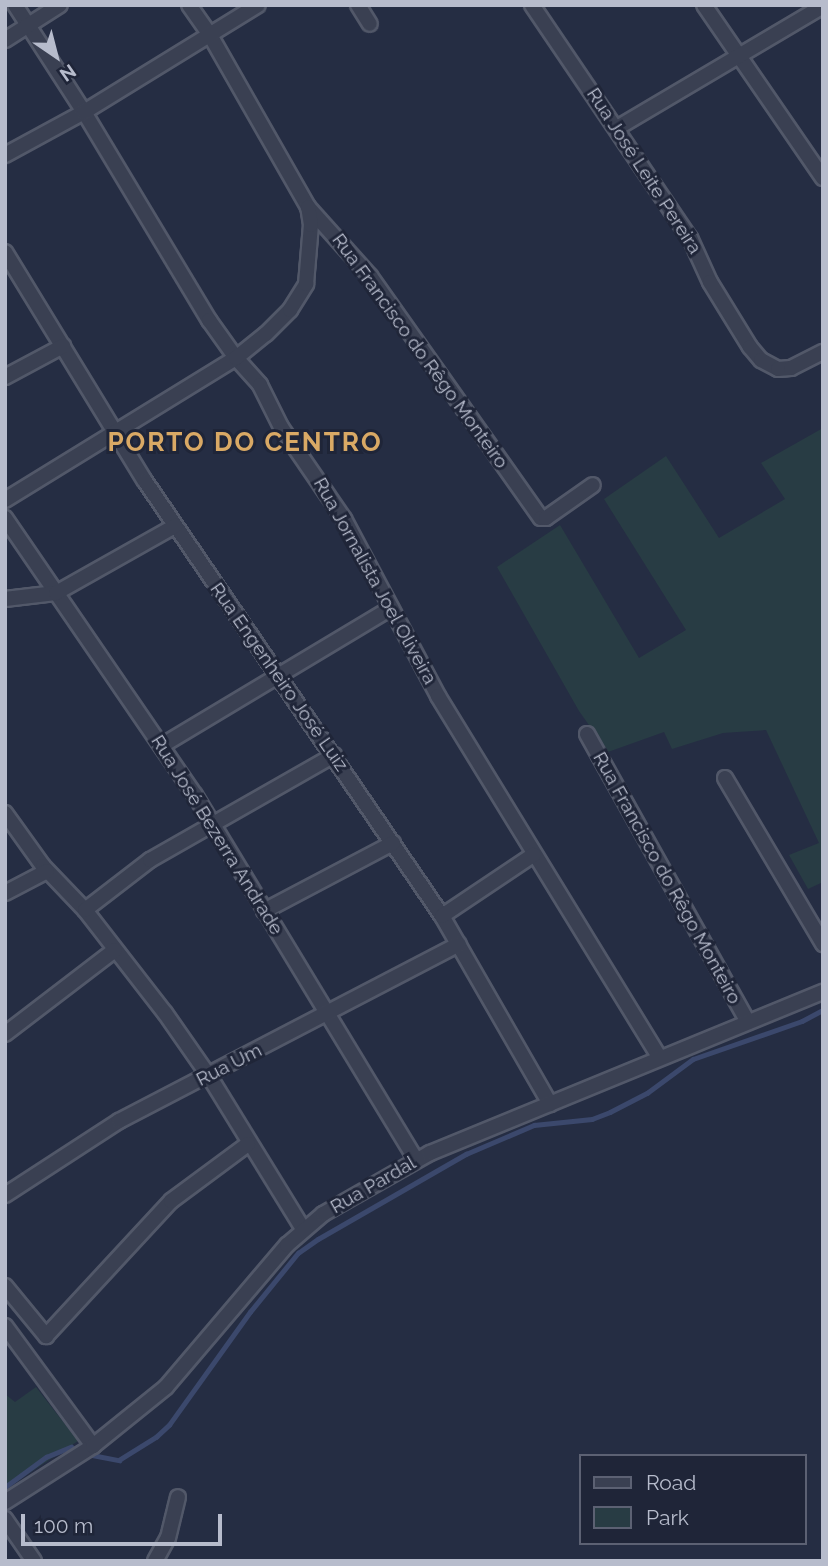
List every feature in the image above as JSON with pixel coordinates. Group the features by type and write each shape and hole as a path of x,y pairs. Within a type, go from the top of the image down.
{"street":[{"name":"Rua Jornalista Joel Oliveira","path":"15,5 84,112 209,320 236,358 260,385 281,427 344,519 438,696 659,1057"},
{"path":"5,40 28,28 60,5"},
{"name":"Rua Francisco do Rêgo Monteiro","path":"189,5 308,206 370,276 541,519 593,485"},
{"path":"5,155 84,112 258,5"},
{"path":"358,5 370,24"},
{"name":"Rua José Leite Pereira","path":"532,5 690,238 710,282 744,338 761,360 778,369 791,368 823,352"},
{"path":"704,5 823,178"},
{"path":"617,128 823,6"},
{"path":"5,500 236,358 290,310 306,284 311,225 308,206"},
{"name":"Rua Engenheiro José Luiz","path":"5,252 175,526 442,916 551,1104"},
{"path":"5,377 63,346"},
{"name":"Rua José Bezerra Andrade","path":"5,518 163,745 416,1160"},
{"path":"5,599 56,593 175,526"},
{"path":"163,745 391,608"},
{"name":"Rua Francisco do Rêgo Monteiro","path":"587,734 748,1022"},
{"path":"85,910 150,860 334,755"},
{"path":"725,778 823,944"},
{"path":"5,813 47,871 85,910 209,1076 248,1144 303,1229"},
{"path":"264,911 393,843"},
{"path":"442,916 533,855"},
{"path":"5,893 47,871"},
{"name":"Rua Um","path":"5,1195 119,1121 459,944"},
{"path":"5,1034 115,950"},
{"name":"Rua Pardal","path":"5,1502 93,1446 166,1387 303,1229 323,1213 416,1160 659,1057 823,992"},
{"path":"5,1286 45,1336 171,1200 248,1144"},
{"path":"5,1326 93,1446"},
{"path":"155,1561 168,1538 178,1497"},
{"path":"5,1519 34,1561"}],"green space":[{"path":"823,428 823,882 808,889 789,855 819,843 766,730 723,733 672,749 664,732 608,752 579,711 497,567 560,525 639,658 686,630 604,499 666,456 719,538 785,499 761,463"},
{"path":"36,1387 78,1441 5,1489 5,1394 15,1402"}],"waterway":[{"path":"87,1454 119,1460 156,1437 169,1425 250,1312 298,1253 318,1239 466,1154 534,1125 592,1119 610,1112 647,1093 693,1059 802,1021 823,1010"},
{"path":"5,1487 46,1457 71,1447 79,1451"}],"district":[{"name":"PORTO DO CENTRO","path":"245,443"}]}
